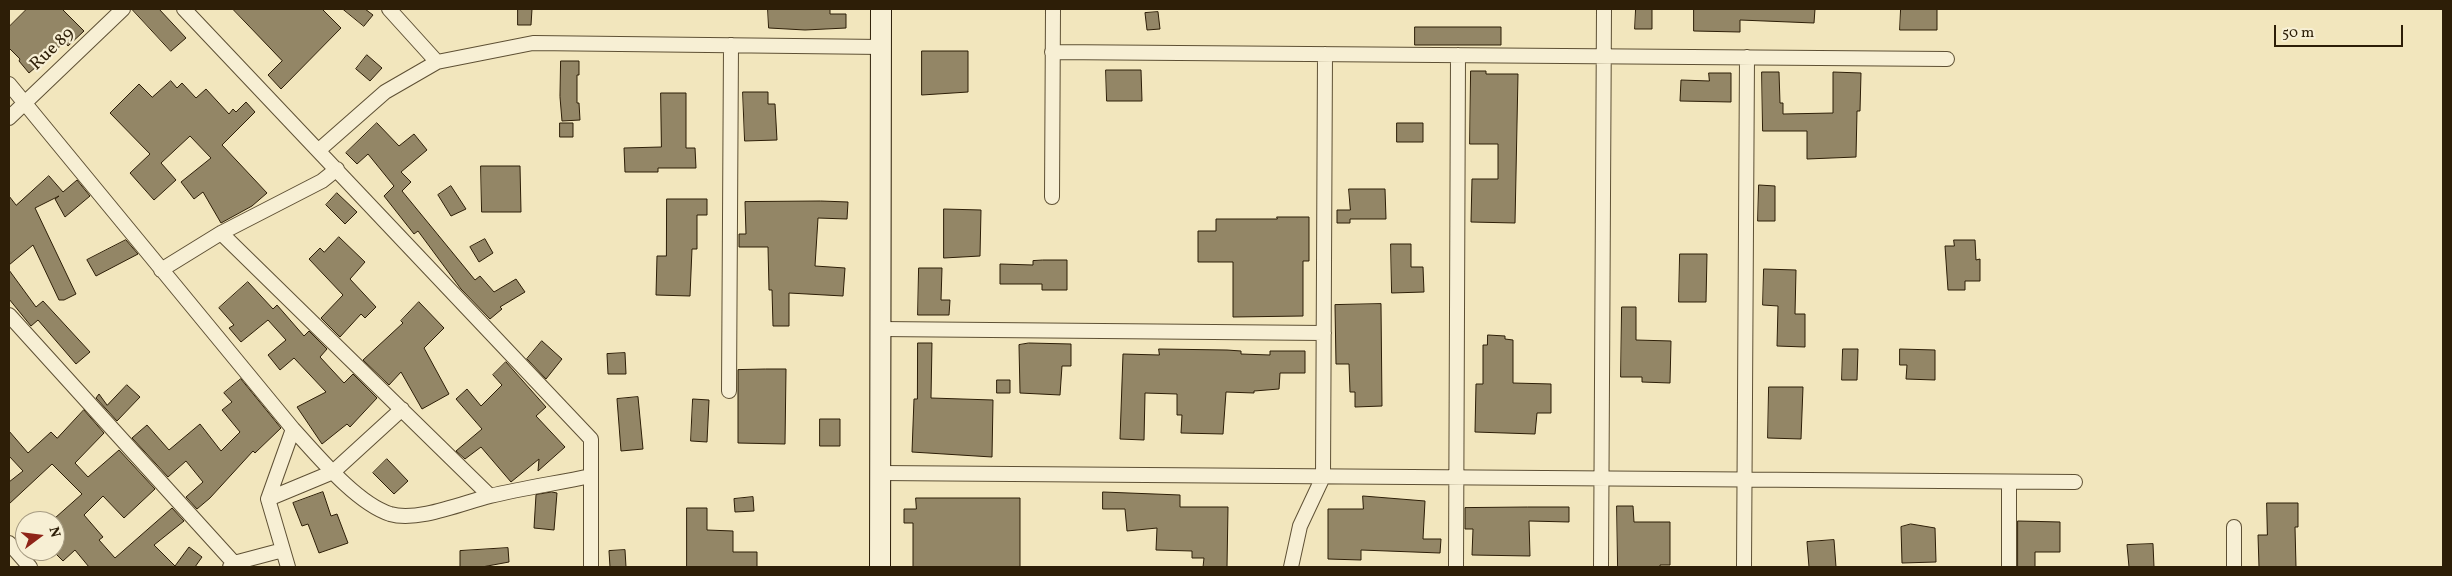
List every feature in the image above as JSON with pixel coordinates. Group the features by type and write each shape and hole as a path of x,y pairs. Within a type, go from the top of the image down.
{"main road":[{"path":"880,567 881,9"}],"street":[{"name":"Rue 89","path":"9,118 123,9"},
{"path":"184,9 591,439 591,567"},
{"path":"389,9 437,62"},
{"path":"1052,197 1053,9"},
{"path":"1601,567 1604,9"},
{"path":"319,150 385,92 437,62 533,43 882,47"},
{"path":"729,391 731,45"},
{"path":"1052,52 1947,59"},
{"path":"1291,567 1300,526 1323,477 1325,54"},
{"path":"1456,567 1458,55"},
{"path":"1744,567 1746,57"},
{"path":"9,84 294,429 333,472 377,508 391,514 403,516 425,513 490,496 591,476"},
{"path":"161,270 221,233 322,181 337,169"},
{"path":"221,233 490,496"},
{"path":"9,315 232,565 283,550"},
{"path":"880,329 1324,333"},
{"path":"268,499 333,472 402,409"},
{"path":"288,567 268,499 294,429"},
{"path":"880,473 2076,482"},
{"path":"2009,482 2009,567"},
{"path":"2234,527 2234,567"},
{"path":"9,544 30,567"}],"building":[{"path":"27,9 62,9 84,31 68,46 65,42 29,73 19,61 20,59 9,48 9,27"},
{"path":"132,9 159,9 186,38 171,51"},
{"path":"233,9 322,9 341,28 281,89 268,75 282,61"},
{"path":"343,9 365,9 373,15 364,26"},
{"path":"518,9 532,9 531,25 518,25"},
{"path":"768,9 830,9 830,14 846,14 846,28 805,30 769,28"},
{"path":"1636,9 1652,9 1652,29 1635,29"},
{"path":"1694,9 1815,9 1814,23 1740,20 1740,32 1694,31"},
{"path":"1901,9 1937,9 1937,30 1900,30"},
{"path":"1158,12 1160,29 1147,30 1145,13"},
{"path":"1415,27 1501,27 1501,45 1415,45"},
{"path":"922,51 968,51 968,92 922,95"},
{"path":"367,55 382,68 370,81 356,69"},
{"path":"561,61 579,61 577,103 579,103 580,120 562,121 560,97"},
{"path":"1106,70 1141,70 1142,101 1107,101"},
{"path":"1471,71 1486,71 1486,74 1518,74 1515,223 1471,222 1472,179 1498,179 1498,144 1470,144"},
{"path":"1762,72 1779,72 1780,103 1783,103 1783,114 1833,113 1833,72 1861,73 1860,111 1857,111 1856,157 1807,159 1807,131 1763,131"},
{"path":"1709,73 1731,73 1731,102 1680,101 1681,80 1709,81"},
{"path":"171,81 177,88 182,83 196,98 206,89 229,114 233,109 236,112 246,102 255,112 222,145 267,193 252,206 221,223 203,192 194,199 181,182 211,158 190,136 161,163 176,180 154,200 130,173 150,154 110,113 139,84 152,97"},
{"path":"743,92 768,92 768,104 775,104 777,140 745,141"},
{"path":"661,93 686,93 686,148 695,148 696,168 658,168 658,172 625,172 624,148 661,147"},
{"path":"377,123 399,146 414,134 427,150 401,172 411,182 402,191 475,280 480,276 494,292 516,279 525,292 500,307 502,309 490,319 461,289 418,231 414,234 384,196 394,186 368,154 357,164 346,153"},
{"path":"560,123 573,123 573,137 560,137"},
{"path":"1397,123 1423,123 1423,142 1397,142"},
{"path":"481,166 520,166 521,212 482,212"},
{"path":"49,176 63,192 77,180 90,196 65,217 55,199 59,196 35,208 76,294 64,300 59,300 33,245 9,265 9,196 16,205"},
{"path":"1759,185 1775,186 1775,221 1758,221"},
{"path":"451,186 466,209 451,216 438,195"},
{"path":"1349,189 1385,189 1386,219 1350,219 1350,223 1337,223 1337,210 1350,210"},
{"path":"337,193 357,212 345,224 326,205"},
{"path":"667,199 707,199 707,215 697,215 697,249 692,249 690,296 656,295 657,256 666,256"},
{"path":"745,202 848,202 847,219 818,218 815,266 845,268 843,296 789,293 789,326 773,326 772,290 769,290 768,247 739,247 739,234 746,234"},
{"path":"944,209 981,210 980,256 944,258"},
{"path":"1277,217 1309,217 1309,261 1303,261 1303,316 1233,317 1233,262 1198,262 1198,231 1216,231 1216,219 1277,219"},
{"path":"339,237 365,262 350,279 376,307 365,318 361,314 340,337 321,318 343,295 309,259 320,248 324,252"},
{"path":"485,239 493,253 479,262 470,247"},
{"path":"126,240 138,254 96,276 87,260"},
{"path":"1954,240 1975,240 1976,260 1980,259 1980,281 1965,281 1965,290 1948,290 1945,246 1954,246"},
{"path":"1391,244 1411,244 1411,267 1423,267 1424,292 1392,293"},
{"path":"1680,254 1707,254 1706,302 1679,302"},
{"path":"1067,260 1067,290 1042,290 1042,284 1000,284 1000,264 1033,265 1033,261"},
{"path":"919,268 942,268 941,300 950,300 949,315 918,315"},
{"path":"1764,269 1796,270 1795,314 1805,314 1805,347 1777,346 1778,306 1763,305"},
{"path":"9,270 36,307 43,301 90,352 76,364 38,320 31,326 9,299"},
{"path":"248,282 273,309 277,305 304,336 309,331 327,349 320,357 344,383 353,374 377,398 350,427 347,424 322,444 297,407 326,392 294,358 280,370 268,355 286,340 268,320 241,342 229,328 234,325 219,308"},
{"path":"419,302 444,328 424,348 449,394 422,409 401,372 389,385 363,360 403,323 401,321"},
{"path":"1381,304 1382,406 1355,407 1355,392 1350,392 1349,364 1336,364 1335,305"},
{"path":"1622,307 1636,307 1636,340 1671,341 1670,383 1642,382 1642,377 1621,377"},
{"path":"1488,335 1505,336 1505,339 1513,340 1513,383 1551,384 1551,413 1537,413 1535,434 1475,432 1476,384 1483,384 1483,345 1487,345"},
{"path":"542,341 562,359 546,379 527,359"},
{"path":"918,343 932,343 931,398 993,400 992,457 912,452 914,399 917,399"},
{"path":"1029,343 1071,344 1071,366 1062,366 1060,395 1020,393 1019,345"},
{"path":"1159,349 1227,350 1241,351 1241,354 1270,355 1270,351 1305,351 1305,373 1280,373 1279,389 1254,391 1254,393 1226,392 1223,434 1181,433 1182,415 1177,415 1177,394 1145,393 1144,440 1120,439 1123,354 1159,355"},
{"path":"1843,349 1858,349 1857,380 1842,380"},
{"path":"1900,349 1935,350 1935,380 1906,379 1907,365 1900,365"},
{"path":"625,353 626,374 608,374 607,354"},
{"path":"506,362 546,407 536,416 565,447 538,471 539,459 511,482 481,447 465,459 456,451 482,429 456,399 467,389 481,406 502,385 493,375"},
{"path":"786,369 785,444 738,443 738,370"},
{"path":"241,379 281,428 255,453 253,451 210,498 197,509 186,497 203,482 186,461 168,477 132,438 147,425 169,450 200,424 221,451 240,432 222,410 232,402 224,393"},
{"path":"997,380 1010,380 1010,393 997,393"},
{"path":"127,385 140,397 117,421 96,398 99,394 107,405"},
{"path":"1769,387 1803,387 1801,439 1768,438"},
{"path":"638,397 643,449 621,451 617,399"},
{"path":"693,399 709,400 707,442 691,441"},
{"path":"84,410 104,433 75,463 88,477 119,450 155,489 124,518 103,496 84,515 103,537 99,540 115,558 172,508 184,521 154,545 175,566 189,547 202,557 195,567 89,567 75,550 65,559 65,511 63,511 82,494 52,464 9,504 9,482 23,471 9,456 9,431 28,453 51,432 57,438"},
{"path":"820,419 840,419 840,446 820,446"},
{"path":"387,459 408,481 394,494 373,473"},
{"path":"323,492 331,516 337,514 348,543 319,553 308,524 302,526 293,503"},
{"path":"1103,492 1180,495 1180,507 1228,507 1227,567 1203,567 1204,558 1192,558 1192,551 1156,550 1157,528 1127,531 1125,509 1103,509"},
{"path":"557,493 554,530 534,528 536,495"},
{"path":"1363,496 1425,501 1423,539 1441,539 1440,553 1361,550 1361,560 1328,559 1328,509 1363,509"},
{"path":"753,497 754,511 735,512 734,499"},
{"path":"916,498 1020,498 1020,567 913,567 913,523 904,523 904,509 916,509"},
{"path":"2267,503 2298,503 2298,527 2295,527 2296,567 2259,567 2258,535 2267,535"},
{"path":"1617,506 1633,506 1634,522 1670,522 1670,565 1660,565 1660,567 1618,567"},
{"path":"1569,507 1569,522 1529,521 1530,556 1472,555 1473,529 1465,529 1465,508"},
{"path":"687,508 707,508 707,530 733,531 733,552 757,552 757,567 687,567"},
{"path":"2018,521 2060,522 2060,552 2035,552 2035,567 2018,567"},
{"path":"1911,524 1935,528 1936,562 1902,563 1901,527"},
{"path":"1834,540 1836,567 1809,567 1807,542"},
{"path":"2153,544 2154,567 2129,567 2127,545"},
{"path":"508,548 509,562 482,567 460,567 460,551"},
{"path":"625,550 626,567 610,567 609,551"}]}
